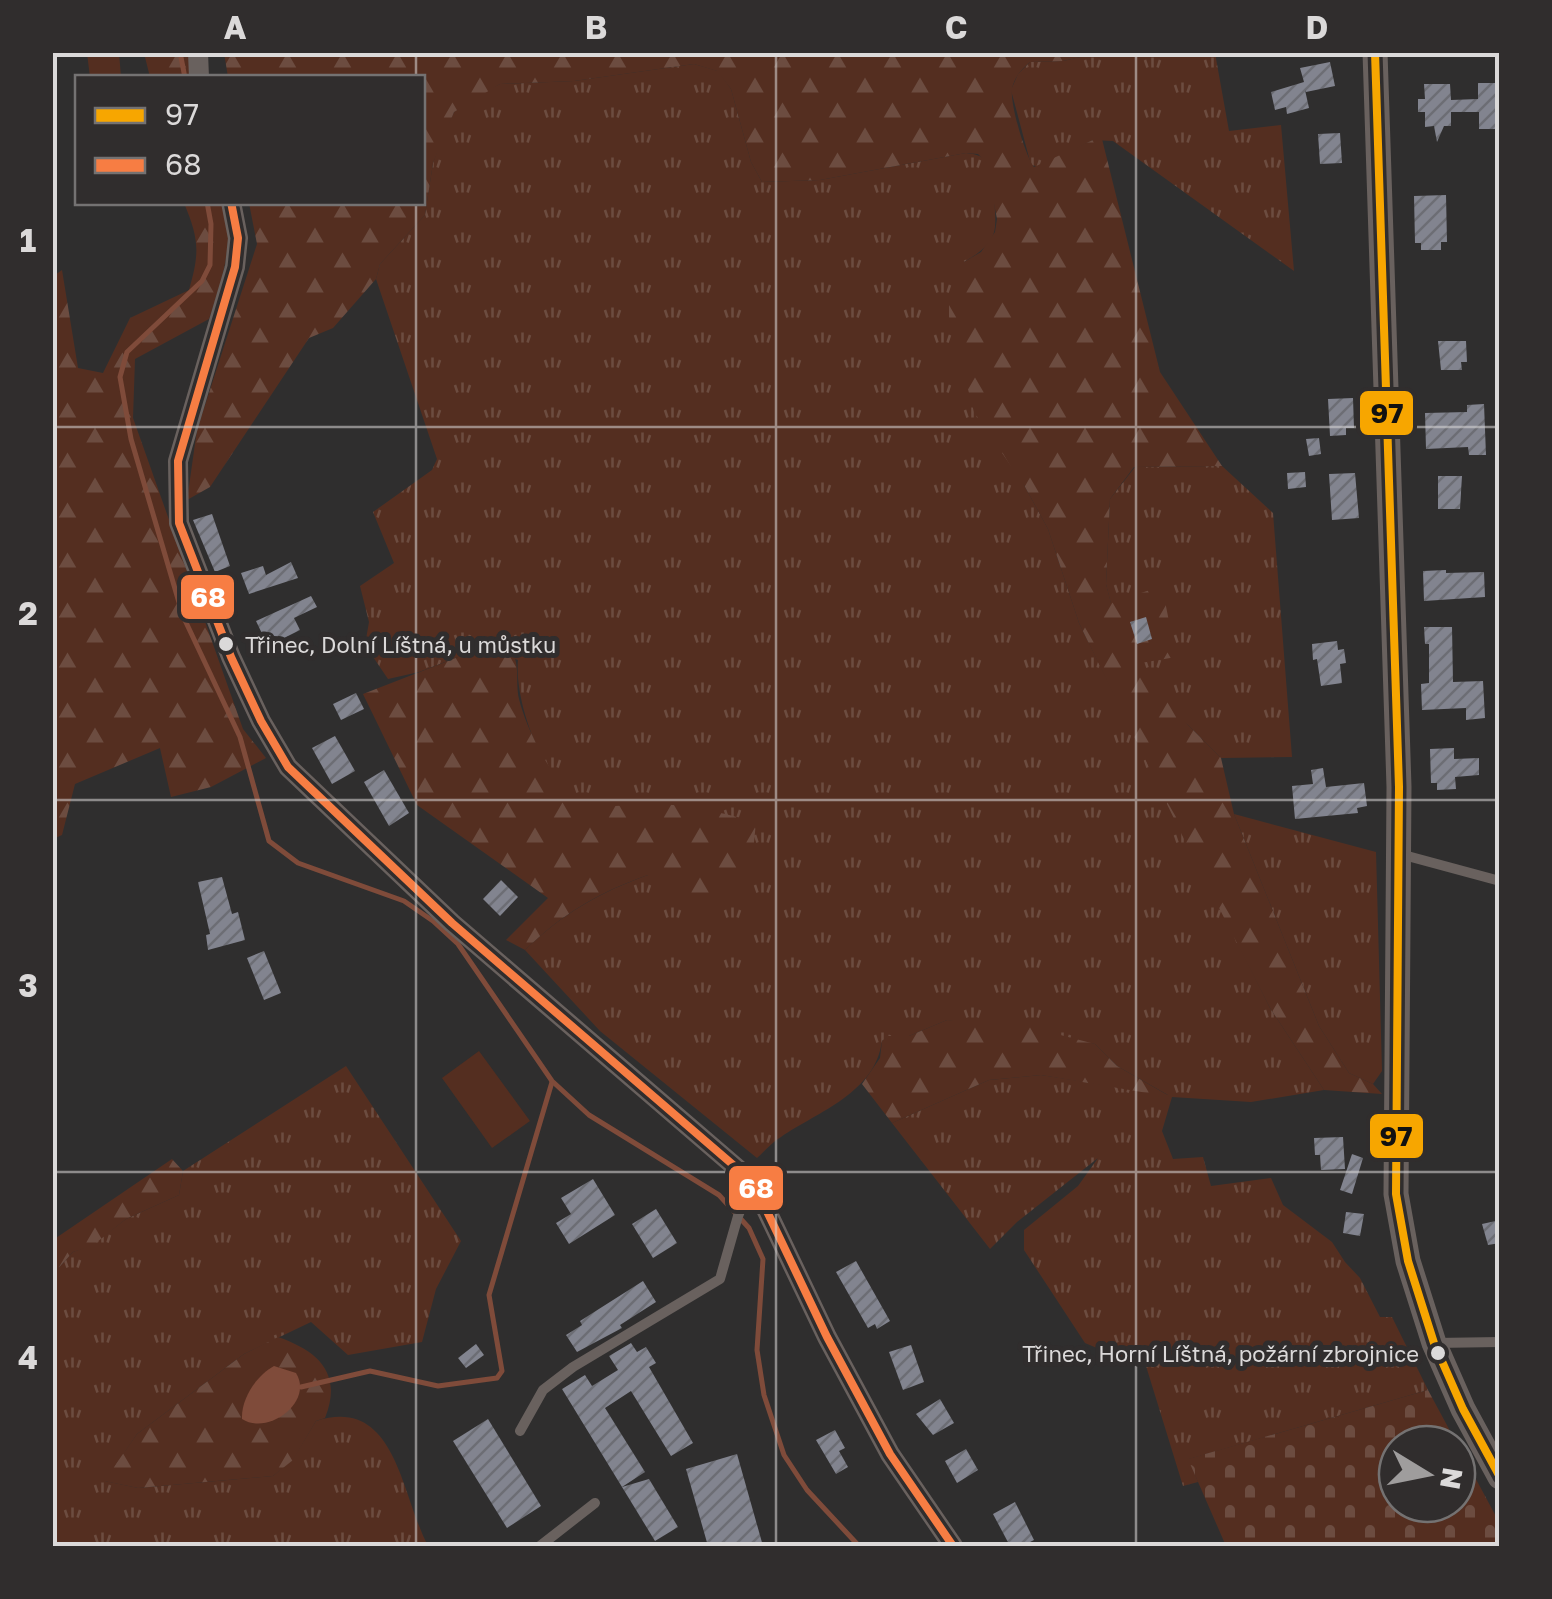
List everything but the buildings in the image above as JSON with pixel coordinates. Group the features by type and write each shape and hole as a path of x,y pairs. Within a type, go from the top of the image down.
{"street":[{"path":"1376,52 1398,854 1396,1194 1408,1261 1434,1343 1463,1409 1500,1477"},
{"path":"232,205 238,238 235,267 178,460 177,494 180,524 205,593 260,721 288,767 452,923 753,1182 827,1336 890,1454 952,1546"}],"lane":[{"path":"1398,854 1500,880"},
{"path":"520,1432 543,1390 572,1367 720,1279 738,1216 753,1182"},
{"path":"1434,1343 1500,1342"},
{"path":"540,1546 595,1503"}],"green space":[{"path":"87,53 119,53 121,75 90,75"},
{"path":"144,53 190,53 191,75 150,75"},
{"path":"224,53 1098,53 1063,61 1030,62 1024,67 1012,89 1019,129 1034,167 1102,139 1160,372 1222,466 1134,467 1110,499 1106,584 1111,603 1162,586 1176,657 1129,665 1157,684 1188,725 1221,758 1234,814 1319,1026 1349,1073 1373,1084 1382,1094 1324,1090 1270,1008 1079,623 1048,529 1024,485 974,412 949,317 949,300 964,262 981,252 995,232 997,219 986,162 978,154 820,180 762,182 751,162 731,89 717,71 694,64 574,81 500,84 454,112 433,163 425,215 380,264 376,279 333,328 309,338 210,487 187,500 197,430 257,244 249,205 425,205 425,75 228,75"},
{"path":"1098,53 1215,53 1229,131 1281,125 1294,271 1113,141 1093,140 1040,167 1031,165 1011,90 1018,74 1030,62 1063,61"},
{"path":"694,64 718,71 731,89 751,162 762,182 820,180 966,153 987,163 995,229 991,240 964,262 1024,485 1048,529 1079,623 1270,1008 1324,1090 1251,1102 1172,1097 1162,1131 1173,1159 1203,1157 1211,1186 1271,1178 1283,1205 1332,1242 1360,1278 1380,1317 1392,1317 1428,1390 1189,1459 1198,1482 1183,1486 1142,1353 1118,1357 1085,1343 1024,1250 1024,1230 1078,1186 1098,1158 1017,1222 990,1249 892,1123 989,1080 1041,1075 1168,1095 1117,1066 1095,1044 947,1020 909,1036 882,1041 869,1074 857,1087 778,1139 757,1158 600,1031 525,950 582,905 648,875 674,805 601,807 579,800 566,790 533,738 521,696 518,660 484,647 419,672 388,679 365,645 369,622 360,586 394,563 373,512 432,470 437,459 376,279 380,264 425,215 433,163 442,138 454,112 471,99 500,84 574,81"},
{"path":"185,205 226,205 227,247 209,319 135,359 133,418 243,729 266,758 211,787 171,797 160,748 75,784 62,835 53,839 52,277 62,270 78,368 103,373 130,318 189,290 195,265 193,226"},
{"path":"1222,466 1273,513 1292,757 1221,758 1127,664 1162,587 1111,604 1106,584 1110,499 1135,467"},
{"path":"484,647 510,648 517,666 519,699 533,737 554,774 581,800 610,806 683,806 756,822 752,863 729,892 708,895 661,889 648,875 582,905 525,950 506,940 548,898 417,805 363,694"},
{"path":"1234,814 1376,852 1382,1071 1373,1084 1349,1073 1319,1026"},
{"path":"947,1020 1022,1025 1095,1044 1117,1066 1171,1097 1041,1075 989,1080 892,1123 862,1084 880,1058 882,1041 888,1036 909,1036"},
{"path":"479,1051 530,1121 492,1148 442,1078"},
{"path":"346,1066 461,1241 436,1289 422,1342 348,1355 311,1322 244,1354 137,1434 105,1481 138,1488 273,1476 293,1459 316,1421 343,1417 363,1422 392,1455 428,1546 53,1546 53,1274 73,1252 92,1245 126,1219 179,1195 183,1171"},
{"path":"172,1159 183,1171 179,1195 126,1219 92,1246 73,1252 53,1274 53,1240"},
{"path":"278,1337 315,1357 329,1376 331,1388 325,1418 316,1421 293,1460 273,1476 138,1488 104,1481 137,1434 244,1354"},
{"path":"1428,1390 1446,1424 1377,1424 1377,1524 1477,1524 1477,1481 1499,1522 1499,1546 1226,1546 1188,1459"}],"shaded area":[{"path":"274,1366 296,1373 300,1384 294,1405 275,1420 264,1423 242,1419 251,1389"}],"waterway":[{"path":"180,52 184,75"},
{"path":"208,205 210,265 202,281 127,352 120,377 131,439 183,616 240,737 269,841 298,863 404,901 433,921 458,944 552,1081 589,1115 719,1195 749,1228 763,1259 757,1350 764,1395 784,1455 807,1490 859,1546"},
{"path":"301,1387 370,1371 438,1386 497,1378 502,1371 489,1295 552,1082"}],"transit line":[{"name":"97","path":"1375,52 1399,787 1396,1194 1408,1261 1434,1343 1463,1409 1500,1477"},
{"name":"68","path":"232,205 238,238 235,267 178,461 179,523 231,657 261,721 288,767 452,923 753,1182 827,1337 890,1454 953,1546"}],"place":[{"name":"Třinec, Dolní Líštná, u můstku","path":"226,644"},
{"name":"Třinec, Horní Líštná, požární zbrojnice","path":"1438,1353"}]}
